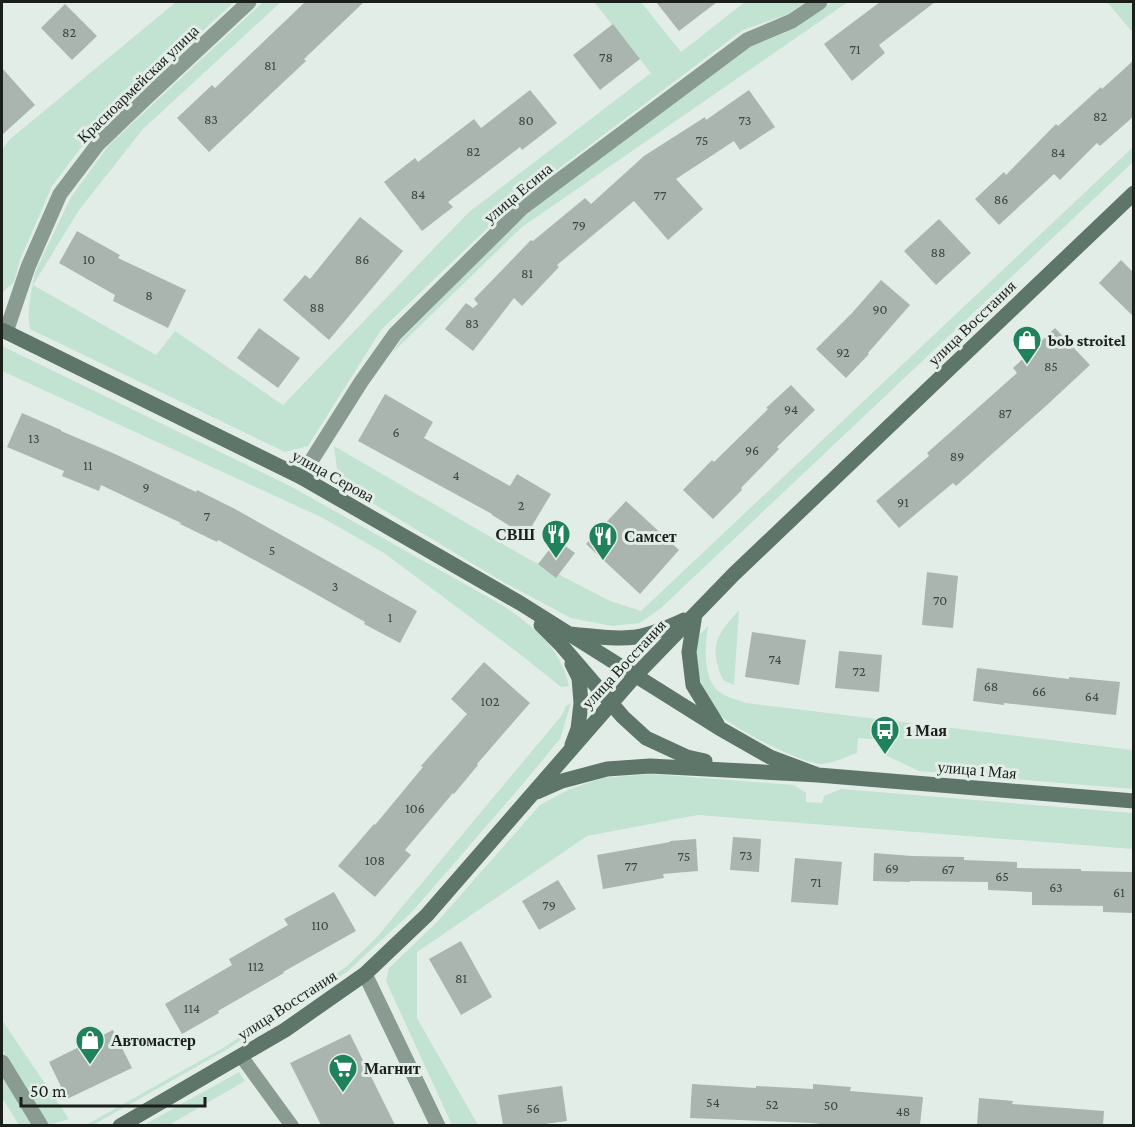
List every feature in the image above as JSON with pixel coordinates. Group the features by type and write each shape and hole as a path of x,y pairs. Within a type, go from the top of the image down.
{"main road":[{"name":"улица Восстания","path":"120,1125 285,1030 365,974 427,915 635,676 734,574 1134,194"},
{"name":"улица Серова","path":"4,331 301,477 520,603 564,640 635,676"},
{"path":"564,640 634,637 666,628 695,615"},
{"path":"695,615 689,652 693,685 719,728"},
{"path":"564,640 623,717 646,738 687,757 746,770"},
{"path":"564,640 579,678 581,703 578,729 570,750"},
{"name":"улица 1 Мая","path":"635,676 770,757 818,775"},
{"name":"улица 1 Мая","path":"532,795 562,781 607,769 650,766 818,775 1134,801"}],"street":[{"name":"Красноармейская улица","path":"4,331 28,267 60,194 98,144 249,2"},
{"name":"улица Есина","path":"301,477 395,334 522,208 747,40 792,21 820,2"},
{"path":"365,974 438,1125"},
{"path":"2,1062 41,1125"}],"lane":[{"path":"241,1056 292,1125"}],"green space":[{"path":"176,2 234,2 92,133 52,186 20,260 14,282 2,293 2,150 9,140"},
{"path":"263,2 281,2 143,129 79,210 33,285 156,355 175,331 283,405 469,212 651,73 594,2 641,2 681,52 745,2 805,2 788,14 743,30 517,200 381,330 308,446 285,452 30,329 29,322 30,300 35,272 71,197 109,145"},
{"path":"832,2 848,2 522,227 391,354 402,339 526,213 750,47 796,28"},
{"path":"1107,2 1130,2 1133,6 1133,33"},
{"path":"1133,147 1133,162 661,608 640,623 612,626 571,618 505,583 339,483 334,446 525,557 610,601 641,611"},
{"path":"2,346 292,487 502,605 544,639 560,660 569,686 561,687 384,553 321,517 2,371"},
{"path":"739,610 734,685 723,680 716,659 716,650 724,628"},
{"path":"708,626 706,650 709,676 716,689 730,697 746,703 1133,750 1133,789 919,771 885,755 885,740 858,738 857,753 826,764 798,758 749,734 723,717 710,703 702,685 696,653 699,636"},
{"path":"571,703 560,739 522,785 412,912 348,971 226,1050 93,1125 86,1125 223,1048 346,967 376,938 562,715 566,706"},
{"path":"651,774 794,785 806,793 806,802 822,803 824,796 841,789 1133,813 1133,849 698,815 587,836 417,952 417,1018 478,1125 452,1125 386,981 389,968 437,922 540,805 570,789 603,778"},
{"path":"2,1020 69,1119 49,1125 2,1049"},
{"path":"239,1072 245,1081 169,1125 144,1125"},
{"path":"2,1076 33,1125 19,1125 2,1098"}],"building":[{"path":"305,2 364,2 304,59 306,61 209,152 177,118 212,85 215,88"},
{"path":"656,2 717,2 679,31"},
{"path":"880,2 935,2 879,45 885,53 852,81 824,44"},
{"path":"65,4 97,36 72,60 41,28"},
{"path":"613,24 640,59 600,90 573,55"},
{"path":"1134,60 1134,116 1100,146 1097,143 1060,180 1054,174 999,225 975,199 1004,172 1006,175 1056,124 1058,126"},
{"path":"2,68 35,105 2,135"},
{"path":"530,90 557,123 522,150 520,147 448,202 453,207 422,231 384,182 415,158 418,162 474,119 481,128"},
{"path":"749,90 775,127 740,150 734,141 676,179 703,209 668,240 634,201 557,265 559,267 522,306 514,298 473,351 445,329 466,303 473,308 478,304 474,299 531,240 533,241 585,198 591,204 644,156 705,117 706,120"},
{"path":"360,217 403,251 329,340 283,300 305,275 310,279"},
{"path":"939,219 971,253 936,285 904,251"},
{"path":"77,231 120,255 118,258 186,290 168,328 113,301 115,295 59,263"},
{"path":"1121,260 1134,273 1134,317 1099,283"},
{"path":"881,280 910,305 846,378 816,349"},
{"path":"259,328 300,358 278,388 237,358"},
{"path":"1055,328 1090,365 956,486 953,483 899,528 876,501 929,456 927,453 1017,373 1013,368"},
{"path":"791,385 815,410 777,447 779,449 713,519 683,490"},
{"path":"385,394 433,422 424,438 510,486 517,474 551,494 526,536 492,514 358,441"},
{"path":"22,413 235,509 417,611 400,643 218,540 217,542 101,485 99,491 62,476 64,471 7,447"},
{"path":"626,501 679,550 640,594 586,544"},
{"path":"557,540 575,553 556,578 538,564"},
{"path":"927,572 958,576 953,628 922,625"},
{"path":"752,632 806,640 799,685 745,677"},
{"path":"839,651 882,655 879,692 835,688"},
{"path":"484,662 530,703 405,850 411,855 375,897 338,866 467,714 451,699"},
{"path":"977,668 1069,679 1069,677 1120,682 1116,715 973,701"},
{"path":"733,837 761,839 759,872 730,870"},
{"path":"696,839 698,871 663,874 664,878 603,889 597,855 670,841"},
{"path":"874,853 1017,862 1017,868 1134,872 1134,913 1103,912 1103,906 1032,905 1032,892 988,890 988,882 873,881"},
{"path":"795,858 842,862 838,905 791,902"},
{"path":"558,880 576,909 539,930 522,901"},
{"path":"334,892 356,931 283,972 182,1034 165,1004 232,965 229,959 288,925 284,919"},
{"path":"461,941 492,997 461,1015 429,959"},
{"name":"Автомастер","path":"113,1030 132,1068 67,1099 49,1062"},
{"name":"Магнит","path":"350,1034 395,1125 321,1125 290,1063"},
{"path":"692,1084 813,1089 813,1084 851,1087 850,1091 923,1097 920,1125 830,1125 690,1118"},
{"path":"562,1086 567,1121 538,1125 503,1125 498,1095"},
{"path":"979,1098 1013,1101 1012,1104 1104,1111 1103,1125 977,1125"}],"place":[{"name":"bob stroitel","path":"1027,366"},
{"name":"СВШ","path":"556,560"},
{"name":"Самсет","path":"603,562"},
{"name":"1 Мая","path":"885,756"},
{"name":"Автомастер","path":"90,1066"},
{"name":"Магнит","path":"343,1094"}]}
